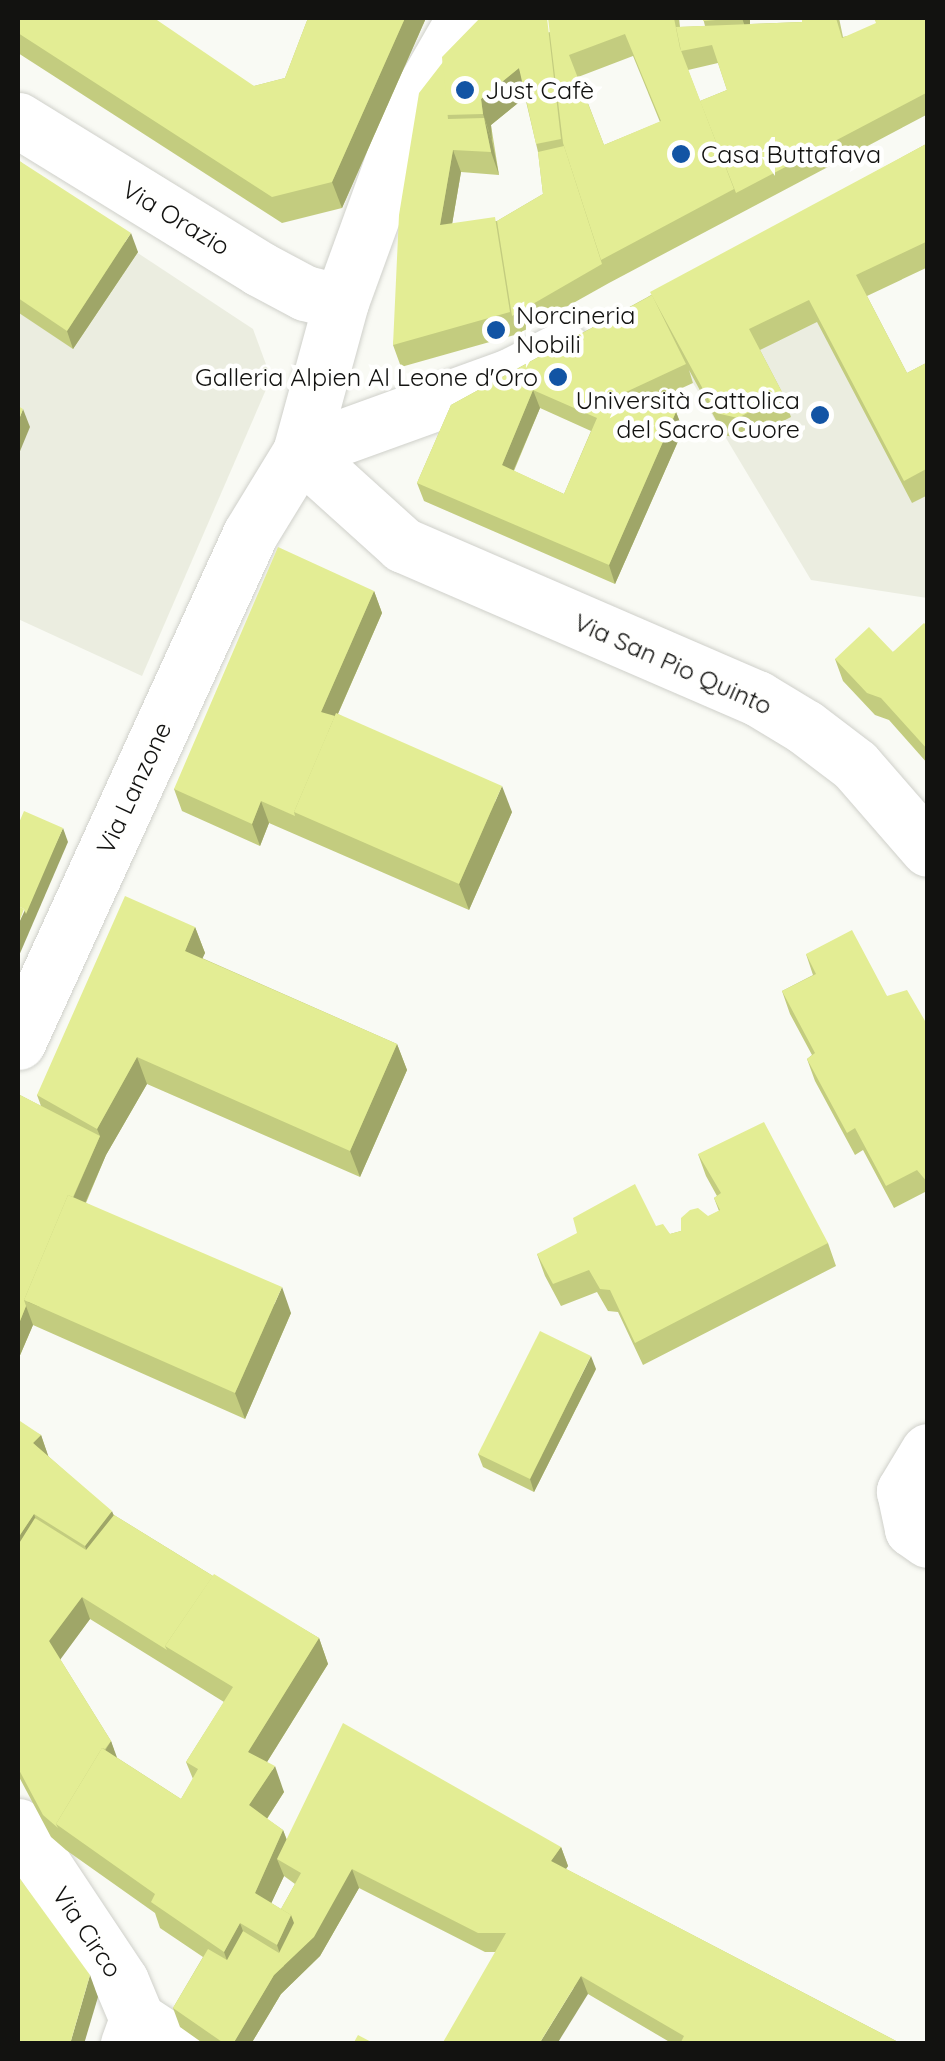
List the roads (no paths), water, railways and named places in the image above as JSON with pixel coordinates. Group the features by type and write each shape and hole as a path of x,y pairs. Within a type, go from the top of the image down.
{"street":[{"name":"Via Lanzone","path":"18,1042 250,534 300,452 341,302 410,112 464,18"},
{"name":"Via Orazio","path":"18,120 260,269 305,293 341,302"},
{"path":"300,452 510,376 603,329"},
{"name":"Via San Pio Quinto","path":"300,452 405,546 757,698 855,765 928,848"},
{"path":"928,1451 904,1492 912,1529 928,1540"},
{"name":"Via Circo","path":"18,1826 121,1981 147,2035"}],"place":[{"name":"Just Cafè","path":"465,90"},
{"name":"Casa Buttafava","path":"681,154"},
{"name":"Norcineria Nobili","path":"496,330"},
{"name":"Galleria Alpien Al Leone d'Oro","path":"558,377"},
{"name":"Università Cattolica del Sacro Cuore","path":"820,415"}]}
